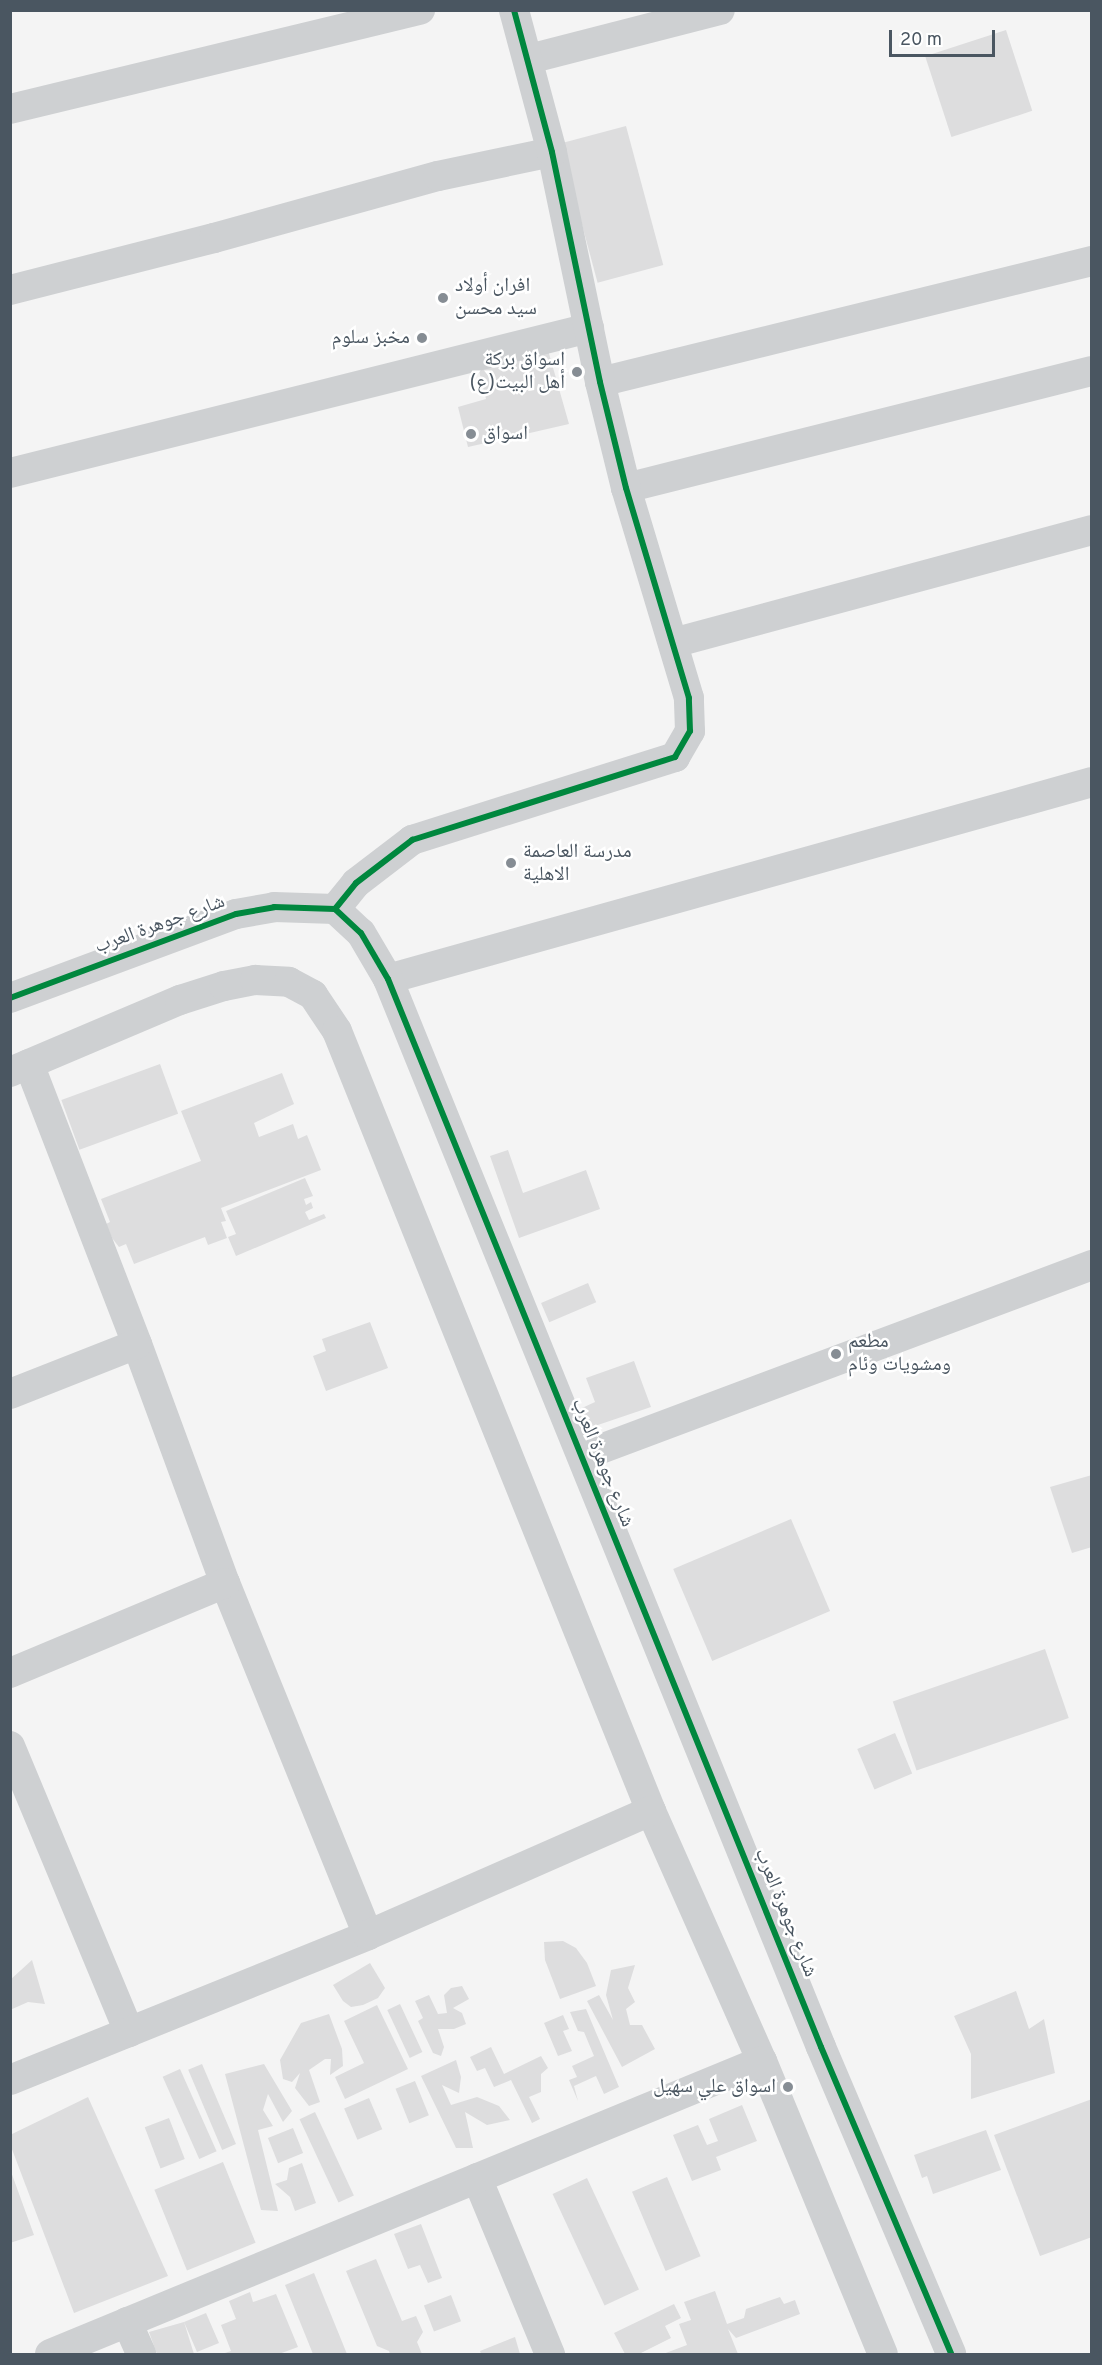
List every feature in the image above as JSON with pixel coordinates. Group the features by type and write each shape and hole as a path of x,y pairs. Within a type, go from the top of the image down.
{"street":[{"path":"10,109 420,10"},
{"path":"335,909 356,883 412,840 675,757 690,731 689,698 626,488 600,382 552,152 529,59 514,10"},
{"path":"529,59 720,10"},
{"path":"10,290 214,238 438,176 552,152"},
{"path":"600,382 1092,261"},
{"path":"10,473 589,328"},
{"path":"626,488 1092,371"},
{"path":"673,643 1092,530"},
{"path":"388,979 1092,782"},
{"name":"شارع جوهرة العرب","path":"10,998 236,914 274,907 335,909 362,933 388,979 821,2047 951,2355"},
{"path":"368,1935 225,1583 137,1344 20,1068 180,1000 224,986 255,980 289,982 313,995 337,1031 651,1810 762,2061 883,2355"},
{"path":"582,1456 1092,1265"},
{"path":"10,1394 137,1344"},
{"path":"10,1673 225,1583"},
{"path":"10,1746 129,2032"},
{"path":"10,2080 368,1935 651,1810"},
{"path":"50,2355 762,2061"},
{"path":"477,2178 550,2355"},
{"path":"127,2322 141,2355"}],"building":[{"path":"1006,30 1032,111 951,137 925,56"},
{"path":"626,126 663,265 598,283 560,144"},
{"path":"548,350 569,424 468,447 458,407 486,399 478,367"},
{"path":"160,1064 178,1114 79,1150 61,1100"},
{"path":"282,1073 294,1104 254,1123 259,1137 293,1124 298,1139 307,1135 321,1170 221,1208 226,1221 221,1222 227,1238 208,1245 205,1237 134,1264 126,1244 119,1247 112,1238 106,1224 110,1222 101,1199 201,1161 181,1111"},
{"path":"508,1150 523,1193 586,1170 600,1209 519,1238 490,1156"},
{"path":"305,1178 313,1196 304,1199 306,1205 311,1202 313,1208 305,1212 309,1220 324,1214 326,1218 236,1256 228,1237 236,1234 226,1211"},
{"path":"588,1283 596,1302 549,1322 541,1303"},
{"path":"370,1322 388,1368 326,1391 313,1356 326,1351 322,1339"},
{"path":"634,1361 651,1407 589,1428 582,1408 595,1402 586,1378"},
{"path":"1092,1475 1092,1547 1072,1553 1050,1487"},
{"path":"791,1519 830,1611 712,1661 673,1569"},
{"path":"1045,1649 1069,1718 917,1770 893,1701"},
{"path":"895,1733 912,1774 874,1790 857,1749"},
{"path":"563,1941 576,1948 587,1963 596,1986 560,1999 545,1960 544,1942"},
{"path":"32,1960 45,2004 28,2002 10,2010 10,1980"},
{"path":"370,1963 385,1988 378,1998 363,2005 351,2007 343,2001 333,1985"},
{"path":"635,1965 628,1988 635,2002 626,2009 630,2025 642,2025 655,2049 622,2067 587,2001 599,1995 613,2020 606,1995 611,1970"},
{"path":"462,1986 469,1999 453,2008 462,2013 466,2024 454,2029 438,2029 444,2047 441,2056 433,2053 418,2021 423,2018 415,2001 429,1995 438,2014 447,2013 444,1995 451,1988"},
{"path":"1016,1991 1029,2029 1044,2019 1055,2073 971,2099 971,2054 954,2016"},
{"path":"400,2004 422,2052 410,2058 387,2010"},
{"path":"377,2005 408,2069 345,2099 335,2077 364,2063 344,2021"},
{"path":"586,2009 619,2087 604,2094 596,2076 574,2086 578,2101 569,2080 577,2077 572,2066 594,2056 584,2032 578,2031 570,2012"},
{"path":"329,2014 342,2049 343,2066 330,2075 331,2059 325,2059 309,2070 320,2102 309,2106 295,2088 300,2073 292,2082 283,2079 280,2060 301,2023"},
{"path":"563,2015 569,2029 563,2031 572,2051 558,2056 544,2023"},
{"path":"491,2047 504,2074 541,2056 548,2068 541,2074 541,2092 529,2097 540,2119 532,2123 511,2080 494,2087 485,2068 477,2071 470,2057"},
{"path":"456,2060 461,2077 459,2093 442,2085 451,2105 477,2097 499,2106 510,2120 487,2125 465,2112 473,2148 456,2148 421,2076"},
{"path":"202,2064 236,2144 222,2150 188,2070"},
{"path":"264,2064 292,2111 283,2122 268,2094 263,2110 273,2126 258,2130 278,2211 261,2210 225,2074"},
{"path":"180,2069 217,2151 199,2159 163,2077"},
{"path":"415,2081 429,2115 409,2123 396,2089"},
{"path":"88,2097 168,2276 74,2313 10,2144 10,2135"},
{"path":"369,2098 382,2129 357,2140 344,2109"},
{"path":"1092,2099 1092,2237 1040,2256 994,2135"},
{"path":"742,2105 757,2141 716,2157 721,2170 692,2181 673,2135 698,2125 707,2145 718,2141 709,2119"},
{"path":"315,2112 354,2195 338,2203 300,2119"},
{"path":"169,2118 185,2159 160,2168 145,2127"},
{"path":"293,2128 303,2153 278,2163 268,2138"},
{"path":"986,2130 1001,2170 933,2194 927,2176 922,2178 914,2155"},
{"path":"223,2162 256,2243 187,2270 154,2190"},
{"path":"302,2163 316,2203 295,2211 290,2197 275,2184 287,2180 289,2168"},
{"path":"10,2169 34,2235 10,2243"},
{"path":"667,2177 701,2256 666,2271 632,2192"},
{"path":"587,2178 639,2289 605,2306 553,2194"},
{"path":"421,2224 442,2278 428,2283 420,2265 408,2269 394,2234"},
{"path":"376,2259 402,2321 416,2316 423,2332 417,2342 422,2354 390,2354 389,2351 377,2346 346,2271"},
{"path":"314,2273 347,2354 313,2354 285,2285"},
{"path":"715,2291 727,2324 744,2318 746,2309 780,2297 784,2304 795,2300 800,2314 736,2338 728,2329 738,2354 663,2354 687,2345 679,2324 691,2320 684,2302"},
{"path":"250,2292 253,2302 276,2294 298,2347 279,2354 222,2354 231,2351 221,2325 236,2319 229,2301"},
{"path":"451,2295 461,2321 434,2332 424,2305"},
{"path":"674,2304 681,2318 665,2326 671,2338 639,2354 625,2354 614,2333"},
{"path":"206,2313 219,2343 197,2352 184,2322"},
{"path":"184,2322 194,2354 157,2354 149,2332"},
{"path":"515,2337 520,2354 481,2354 480,2351"}],"cycle path":[{"path":"335,909 356,883 412,840 675,757 690,731 689,698 626,488 600,382 552,152 514,10"},
{"path":"10,998 236,914 274,907 335,909 361,933 388,979 821,2047 951,2354"}],"place":[{"name":"افران أولاد سيد محسن","path":"443,298"},
{"name":"مخبز سلوم","path":"422,338"},
{"name":"اسواق بركة أهل البيت(ع)","path":"577,372"},
{"name":"اسواق","path":"471,434"},
{"name":"مدرسة العاصمة الاهلية","path":"511,863"},
{"name":"مطعم ومشويات وئام","path":"836,1354"},
{"name":"اسواق علي سهيل","path":"788,2087"}]}
